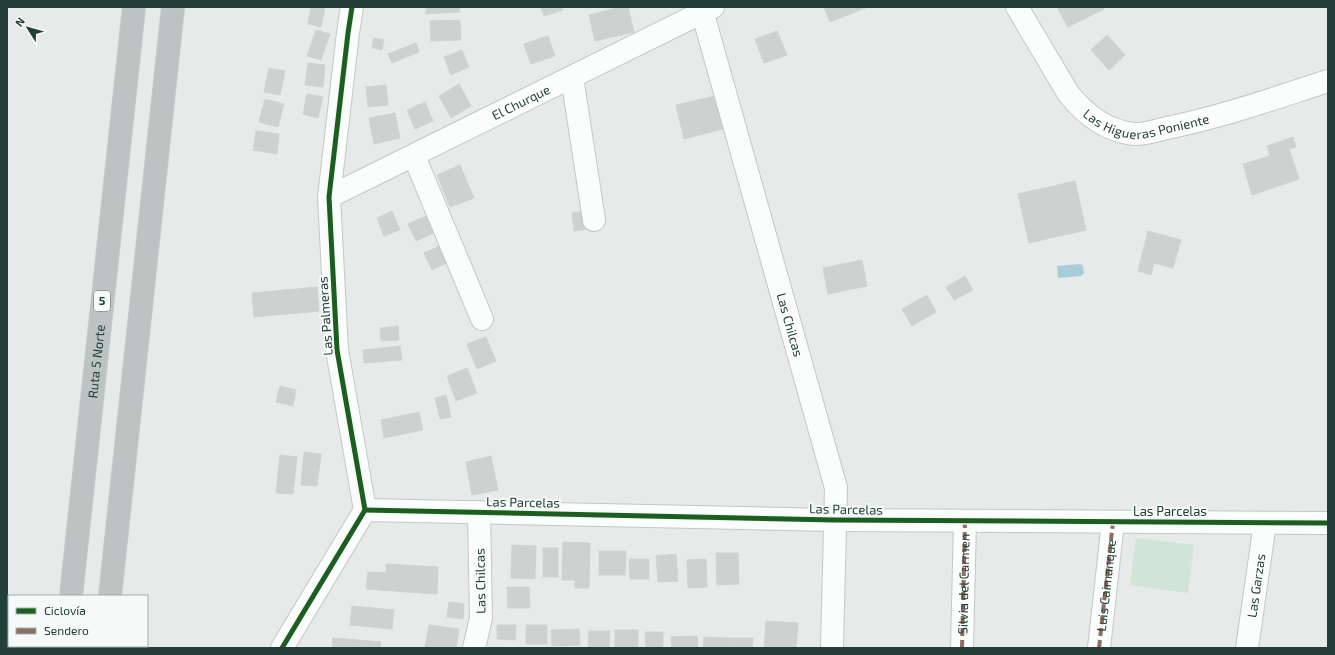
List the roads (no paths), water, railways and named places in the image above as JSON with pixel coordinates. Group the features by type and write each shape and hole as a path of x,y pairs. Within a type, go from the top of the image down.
{"highway":[{"name":"Ruta 5 Norte","path":"71,595 134,7"},
{"path":"110,595 173,7"}],"street":[{"name":"Las Palmeras","path":"352,7 329,197 337,350 365,510"},
{"name":"Las Higueras Poniente","path":"1017,7 1068,94 1087,114 1098,122 1123,132 1135,134 1200,122 1328,81"},
{"name":"El Churque","path":"329,197 414,156 706,9"},
{"name":"Las Chilcas","path":"706,9 836,488 832,648"},
{"path":"572,77 594,220"},
{"path":"414,156 482,319"},
{"path":"282,648 365,510"},
{"name":"Las Parcelas","path":"365,510 835,520 1328,523"},
{"name":"Las Chilcas","path":"474,648 481,618 479,512"},
{"name":"Silvia del Carmen","path":"962,648 965,521"},
{"name":"Luis Caimanque","path":"1099,648 1113,522"},
{"name":"Las Garzas","path":"1247,648 1265,523"}],"water":[{"path":"1080,264 1083,266 1084,273 1081,276 1058,278 1057,266"}]}
